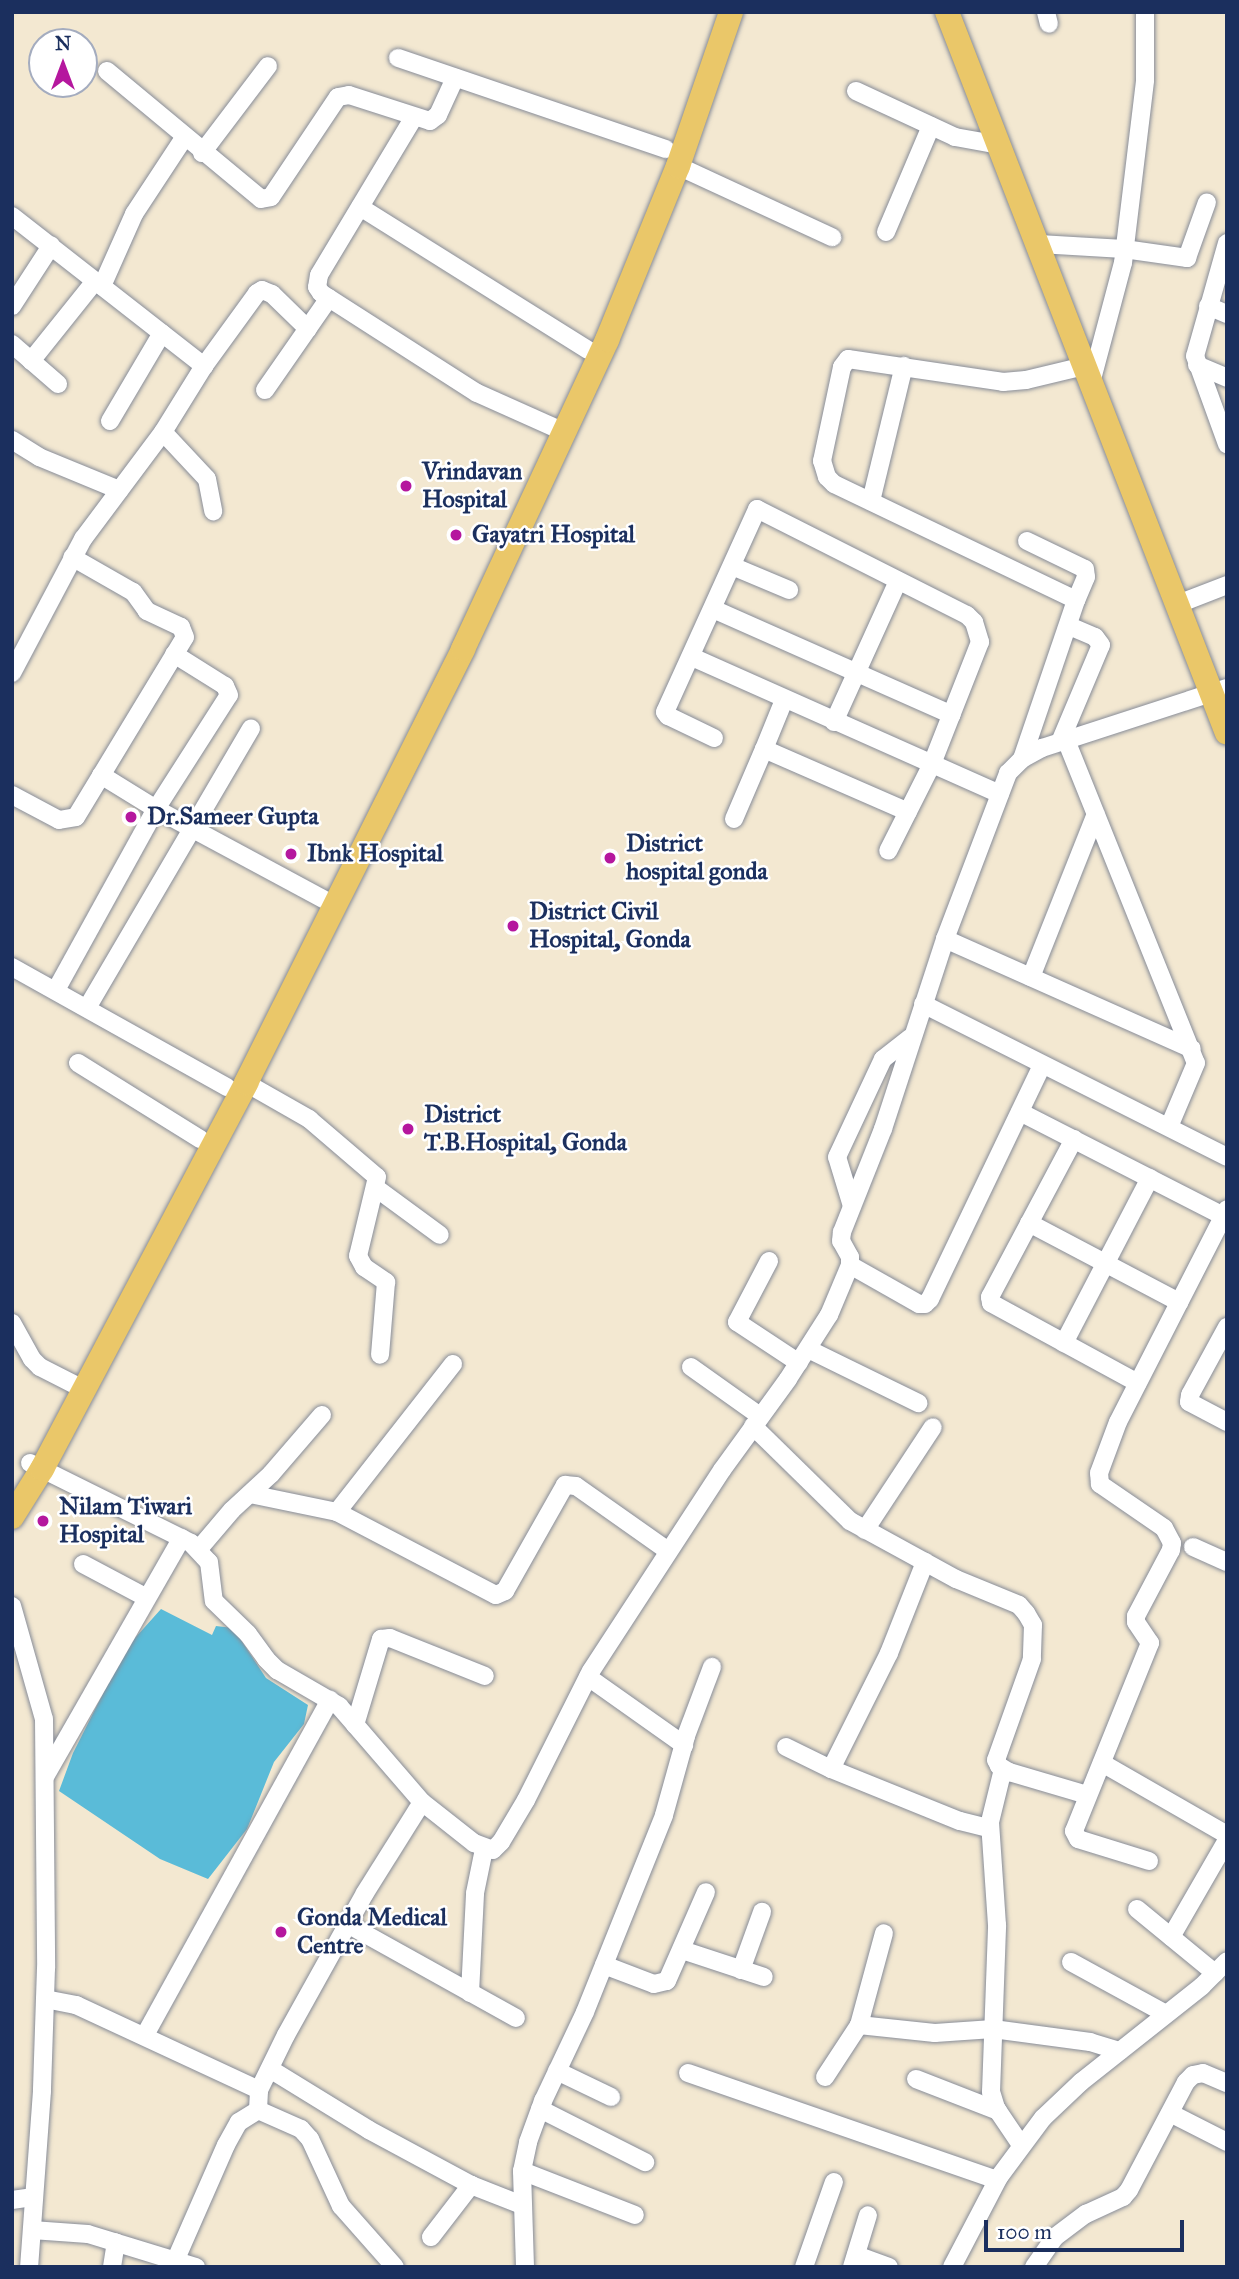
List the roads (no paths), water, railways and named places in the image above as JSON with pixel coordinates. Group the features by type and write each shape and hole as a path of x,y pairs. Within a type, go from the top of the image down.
{"highway":[{"path":"14,1505 463,649 607,340 672,158 713,12"},
{"path":"36,1466 74,1384 200,1139 236,1085 323,899 447,661 588,350 672,158 731,12"},
{"path":"947,12 1178,604 1219,690 1227,733"}],"street":[{"path":"1076,600 834,484 822,469 842,367 844,362 854,358 1003,382 1088,375 1119,281 1145,80 1145,12"},
{"path":"398,58 672,158 832,236"},
{"path":"202,153 268,66"},
{"path":"107,71 254,196 266,199 271,197 338,97 344,94 425,121 435,119 455,78"},
{"path":"856,90 966,141 1000,145"},
{"path":"414,117 319,275 317,287 329,298 477,393 553,427"},
{"path":"886,232 931,126"},
{"path":"31,361 98,283 134,214 184,138"},
{"path":"1039,244 1124,249 1187,258 1207,202"},
{"path":"360,207 588,350"},
{"path":"12,216 204,366"},
{"path":"1227,243 1196,345 1197,365 1227,444"},
{"path":"12,306 51,246"},
{"path":"12,673 20,634 119,489 163,432 204,366 262,290 272,294 308,329"},
{"path":"265,390 329,298"},
{"path":"1208,306 1227,314"},
{"path":"110,421 162,333"},
{"path":"12,344 58,384"},
{"path":"1197,365 1227,378"},
{"path":"871,501 904,366"},
{"path":"163,432 207,479 213,511"},
{"path":"12,440 39,457 119,489"},
{"path":"714,738 668,716 665,712 757,509 967,615 974,622 980,642 932,764 888,851"},
{"path":"36,1466 182,1538 198,1550 209,1562 212,1593 220,1608 248,1634 277,1670 339,1706 422,1802 484,1849 493,1850 501,1842 532,1788 588,1677 668,1551 803,1356 829,1315 850,1265 850,1257 841,1241 852,1206 883,1129 910,1038 945,939 1008,773 1021,758 1086,577 1085,569 1027,541"},
{"path":"12,795 59,820 71,820 185,638 181,627 147,611 133,592 72,557"},
{"path":"732,565 789,590"},
{"path":"834,722 898,580"},
{"path":"1178,604 1227,585"},
{"path":"713,609 952,715"},
{"path":"1069,626 1095,637 1101,645 1063,741 1096,814 1192,1049 1196,1070 1169,1127"},
{"path":"55,990 156,809 229,695 225,686 174,654"},
{"path":"692,657 1000,794"},
{"path":"1021,758 1063,741 1219,690"},
{"path":"734,818 784,700"},
{"path":"87,1008 251,728"},
{"path":"764,749 908,812"},
{"path":"101,775 156,809 323,899"},
{"path":"1031,977 1096,814"},
{"path":"945,939 1192,1049"},
{"path":"12,967 236,1085 309,1119 373,1173 378,1182 358,1256 363,1267 386,1282 380,1355"},
{"path":"923,1004 1227,1157"},
{"path":"852,1206 837,1157 883,1059 910,1038"},
{"path":"78,1063 200,1139"},
{"path":"850,1265 919,1304 925,1304 930,1299 1042,1065"},
{"path":"1020,1112 1226,1213 1118,1422 1098,1479 1117,1497 1164,1528 1172,1543 1171,1550 1136,1616 1136,1622 1150,1643 1074,1830 1078,1839 1149,1861"},
{"path":"1074,1139 990,1297 990,1303 1138,1382"},
{"path":"1064,1343 1150,1178"},
{"path":"376,1188 440,1235"},
{"path":"1029,1223 1179,1302"},
{"path":"769,1261 737,1322 803,1356 918,1403"},
{"path":"12,1323 32,1359 40,1367 74,1384"},
{"path":"1227,1327 1190,1395 1189,1402 1227,1422"},
{"path":"337,1512 453,1364"},
{"path":"691,1367 757,1421 835,1510 865,1530 966,1584 1019,1605 1033,1625 1032,1658 996,1760 999,1766 1009,1772 1087,1795"},
{"path":"198,1550 322,1415"},
{"path":"865,1530 933,1427"},
{"path":"250,1494 337,1512 496,1595 505,1591 565,1485 576,1486 668,1551"},
{"path":"45,1777 182,1538"},
{"path":"1193,1547 1227,1562"},
{"path":"831,1769 884,1664 925,1562"},
{"path":"83,1564 147,1598"},
{"path":"12,1606 44,1719 45,1998 29,2267"},
{"path":"355,1725 380,1639 390,1638 485,1676"},
{"path":"525,2267 522,2171 540,2109 604,1965 664,1815 684,1745 712,1667"},
{"path":"588,1677 684,1745"},
{"path":"145,2035 330,1700"},
{"path":"786,1747 831,1769 960,1821 989,1828"},
{"path":"1102,1763 1227,1838 1171,1937"},
{"path":"1009,1772 1002,1773 998,1779 989,1828 997,1925 991,2092 998,2111 1021,2145"},
{"path":"258,2110 259,2090 270,2069 348,1925 422,1802"},
{"path":"470,1993 475,1893 484,1849"},
{"path":"604,1965 662,1984 671,1976 706,1892"},
{"path":"952,2267 997,2180 1021,2145 1081,2082 1221,1967 1171,1937 1137,1909"},
{"path":"741,1970 762,1912"},
{"path":"348,1925 516,2018"},
{"path":"825,2077 859,2025 884,1933"},
{"path":"682,1950 764,1977"},
{"path":"1071,1962 1166,2014"},
{"path":"45,1998 76,2005 259,2090"},
{"path":"859,2025 935,2033 993,2029 1090,2042 1120,2051"},
{"path":"270,2069 369,2130 471,2185 522,2205"},
{"path":"557,2071 611,2097"},
{"path":"688,2073 810,2118 997,2180"},
{"path":"1034,2267 1055,2237 1086,2214 1129,2190 1186,2082 1203,2073 1227,2083"},
{"path":"916,2079 998,2111"},
{"path":"540,2109 645,2162"},
{"path":"176,2259 226,2145 239,2122 258,2110"},
{"path":"258,2110 301,2129 310,2139 341,2206 395,2267"},
{"path":"1170,2113 1227,2143"},
{"path":"522,2171 635,2214"},
{"path":"804,2267 834,2182"},
{"path":"431,2237 471,2185"},
{"path":"12,2200 34,2197"},
{"path":"868,2214 854,2261 889,2267"},
{"path":"32,2230 88,2234 196,2267"},
{"path":"112,2267 116,2242"}],"water":[{"path":"161,1609 212,1635 216,1626 233,1628 266,1678 308,1705 304,1724 274,1762 247,1829 208,1879 160,1859 59,1791 73,1753 126,1648"}],"place":[{"name":"Vrindavan Hospital","path":"406,486"},
{"name":"Gayatri Hospital","path":"456,535"},
{"name":"Dr.Sameer Gupta","path":"131,817"},
{"name":"Ibnk Hospital","path":"291,854"},
{"name":"District hospital gonda","path":"610,858"},
{"name":"District Civil Hospital, Gonda","path":"513,926"},
{"name":"District T.B.Hospital, Gonda","path":"408,1129"},
{"name":"Nilam Tiwari Hospital","path":"43,1521"},
{"name":"Gonda Medical Centre","path":"281,1932"}]}
